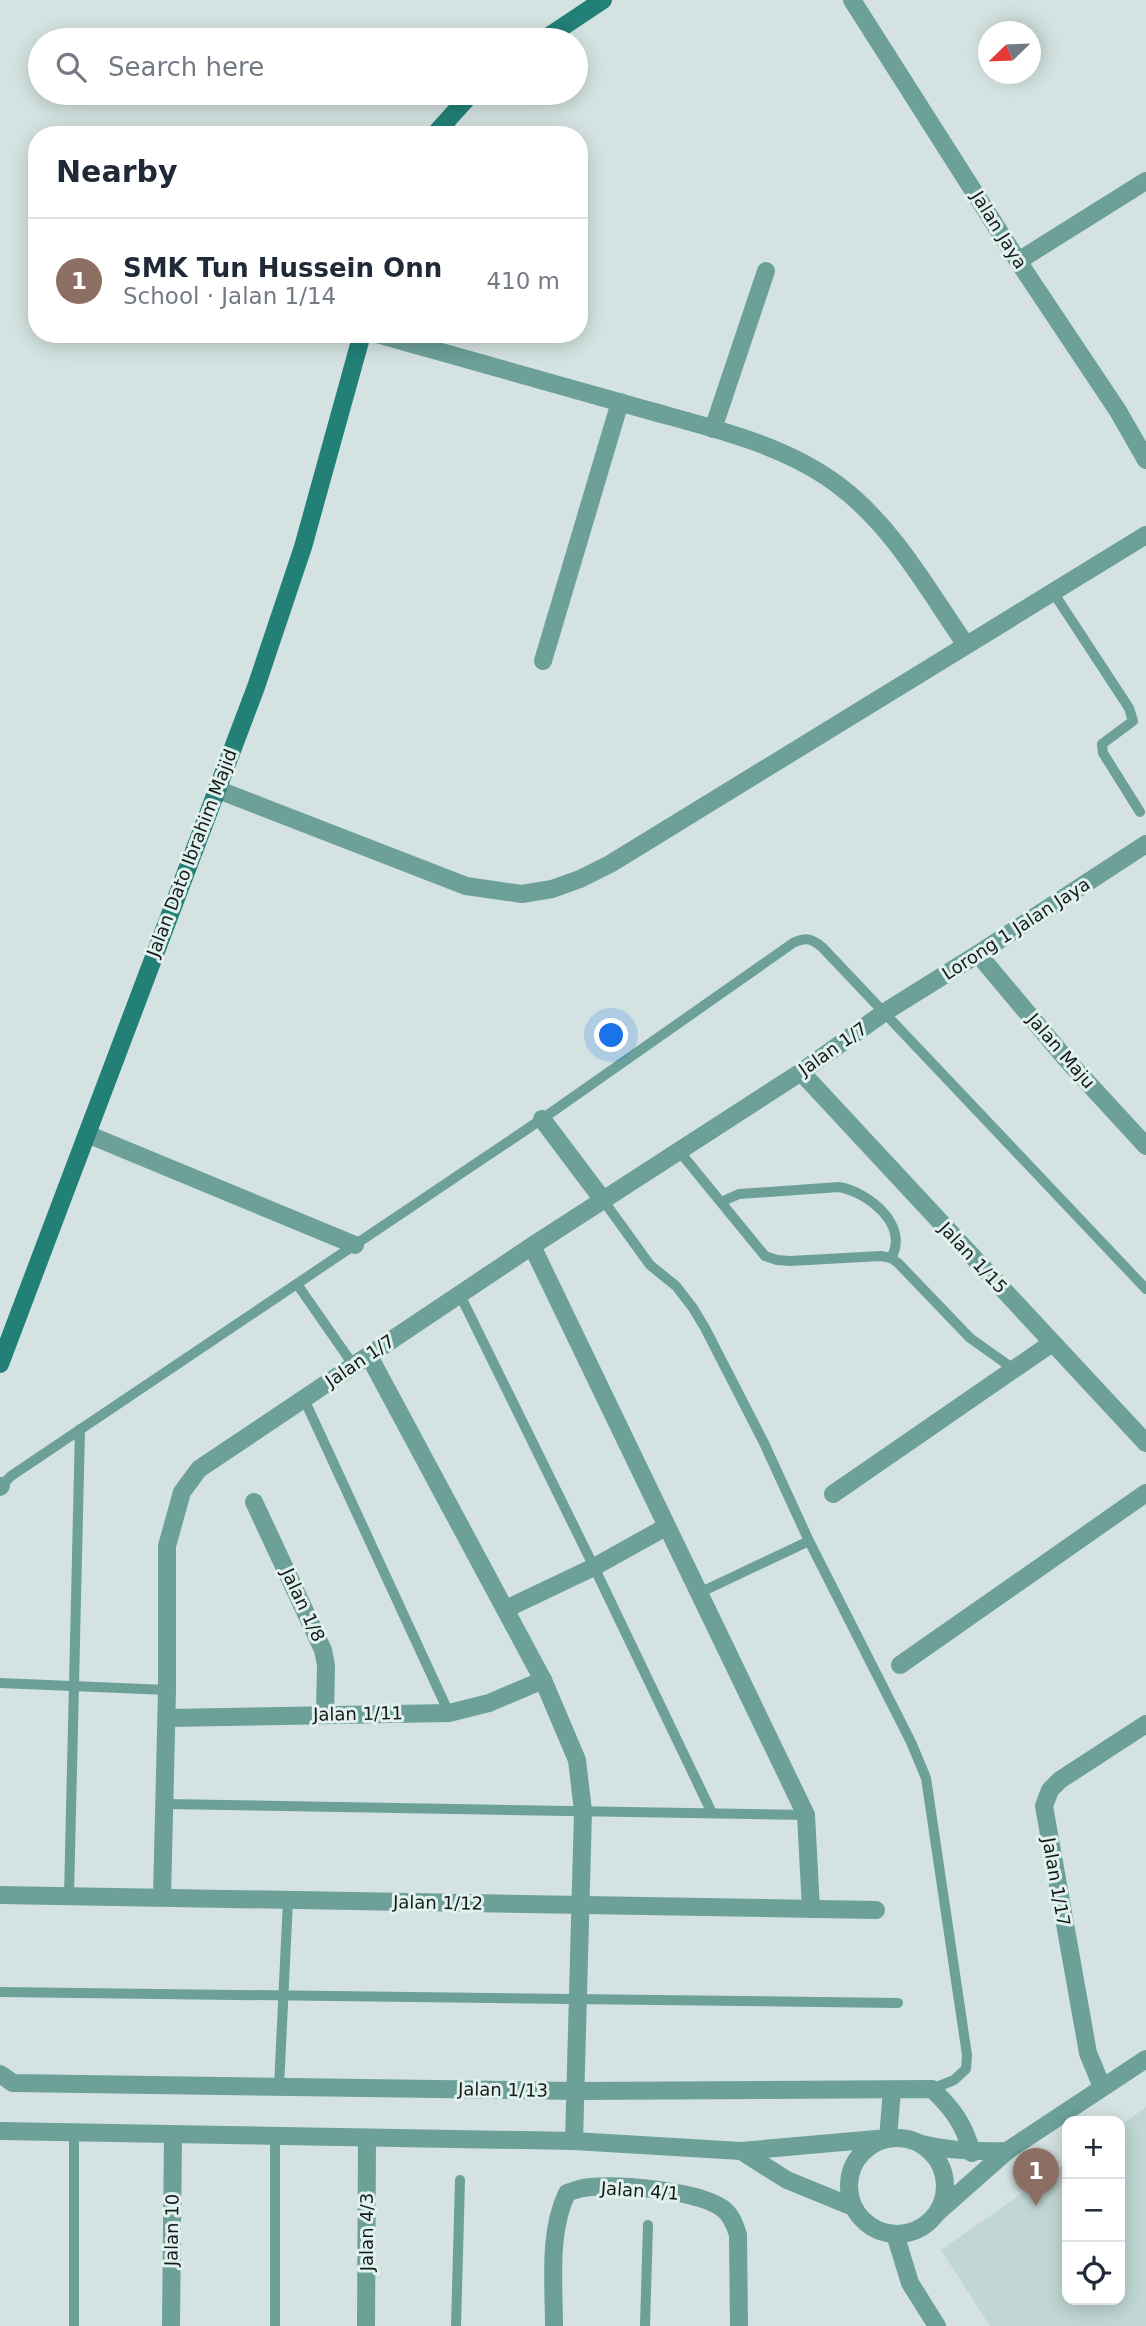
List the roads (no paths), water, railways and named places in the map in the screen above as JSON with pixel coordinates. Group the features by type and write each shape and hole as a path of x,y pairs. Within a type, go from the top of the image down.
{"street":[{"path":"561,28 603,0"},
{"name":"Jalan Jaya","path":"852,0 1018,261 1118,411 1146,460"},
{"path":"441,126 461,105"},
{"path":"1018,261 1146,181"},
{"path":"713,429 766,271"},
{"name":"Jalan Dato Ibrahim Majid","path":"0,1364 256,687 303,547 360,343"},
{"path":"409,343 713,429 777,451 838,484 887,529 966,645"},
{"path":"543,661 620,402"},
{"path":"216,789 466,886 522,894 552,888 580,879 610,864 1146,535"},
{"name":"Lorong 1 Jalan Jaya","path":"885,1012 1146,844"},
{"name":"Jalan Maju","path":"978,954 1066,1059 1143,1138"},
{"name":"Jalan 1/7","path":"162,1897 167,1546 182,1492 199,1469 531,1246 801,1072 885,1012"},
{"name":"Jalan 1/15","path":"801,1072 1146,1444"},
{"path":"542,1119 603,1200"},
{"path":"87,1134 355,1245"},
{"path":"531,1246 806,1815 811,1909"},
{"path":"833,1494 1052,1343"},
{"path":"361,1361 506,1609 543,1680 577,1760 583,1811 573,2141"},
{"path":"900,1665 1146,1493"},
{"name":"Jalan 1/8","path":"254,1502 323,1650 326,1665 325,1714"},
{"path":"506,1609 594,1567 666,1527"},
{"name":"Jalan 1/11","path":"166,1718 449,1713 489,1703 543,1680"},
{"name":"Jalan 1/17","path":"1102,2087 1088,2053 1044,1806 1049,1790 1060,1780 1146,1724"},
{"name":"Jalan 1/12","path":"0,1895 876,1910"},
{"path":"741,2151 787,2180 853,2207 871,2226 882,2232 895,2234 918,2229 1007,2151 1146,2059"},
{"name":"Jalan 1/13","path":"0,2074 13,2083 575,2091 932,2089"},
{"path":"932,2089 949,2105 966,2131 972,2153"},
{"path":"888,2138 892,2090"},
{"path":"0,2132 573,2141 741,2151 904,2138 948,2150 972,2153 1007,2151"},
{"name":"Jalan 10","path":"171,2326 173,2134"},
{"name":"Jalan 4/3","path":"366,2326 368,2137"},
{"path":"853,2207 849,2178 854,2164 862,2152 874,2143 888,2138"},
{"path":"920,2144 933,2154 945,2183 943,2200 936,2214"},
{"name":"Jalan 4/1","path":"554,2326 555,2245 560,2208 567,2193 583,2188 615,2188 665,2190 694,2196 723,2208 734,2222 737,2235 739,2326"},
{"path":"895,2234 910,2283 937,2326"}],"lane":[{"path":"1053,592 1129,708 1133,721 1102,744 1103,753 1140,812"},
{"path":"0,1487 11,1476 542,1119 793,943 804,938 813,939 822,947 1146,1289"},
{"path":"679,1151 765,1256 777,1260 881,1256 891,1258 970,1338 1015,1370"},
{"path":"721,1202 739,1194 839,1187 851,1189 888,1217 896,1243 896,1250 891,1258"},
{"path":"603,1200 650,1265 676,1286 693,1308 764,1443 809,1541 911,1742 926,1778 967,2055 966,2069 954,2080 932,2089"},
{"path":"297,1284 361,1361"},
{"path":"460,1295 712,1813"},
{"path":"304,1399 449,1713"},
{"path":"69,1896 80,1429"},
{"path":"699,1593 809,1541"},
{"path":"0,1683 167,1690"},
{"path":"165,1804 806,1815"},
{"path":"279,2087 288,1900"},
{"path":"0,1992 898,2003"},
{"path":"74,2133 74,2326"},
{"path":"275,2136 275,2326"},
{"path":"456,2326 460,2180"},
{"path":"645,2326 648,2225"}],"place":[{"name":"SMK Tun Hussein Onn","path":"1036,2206"}]}
